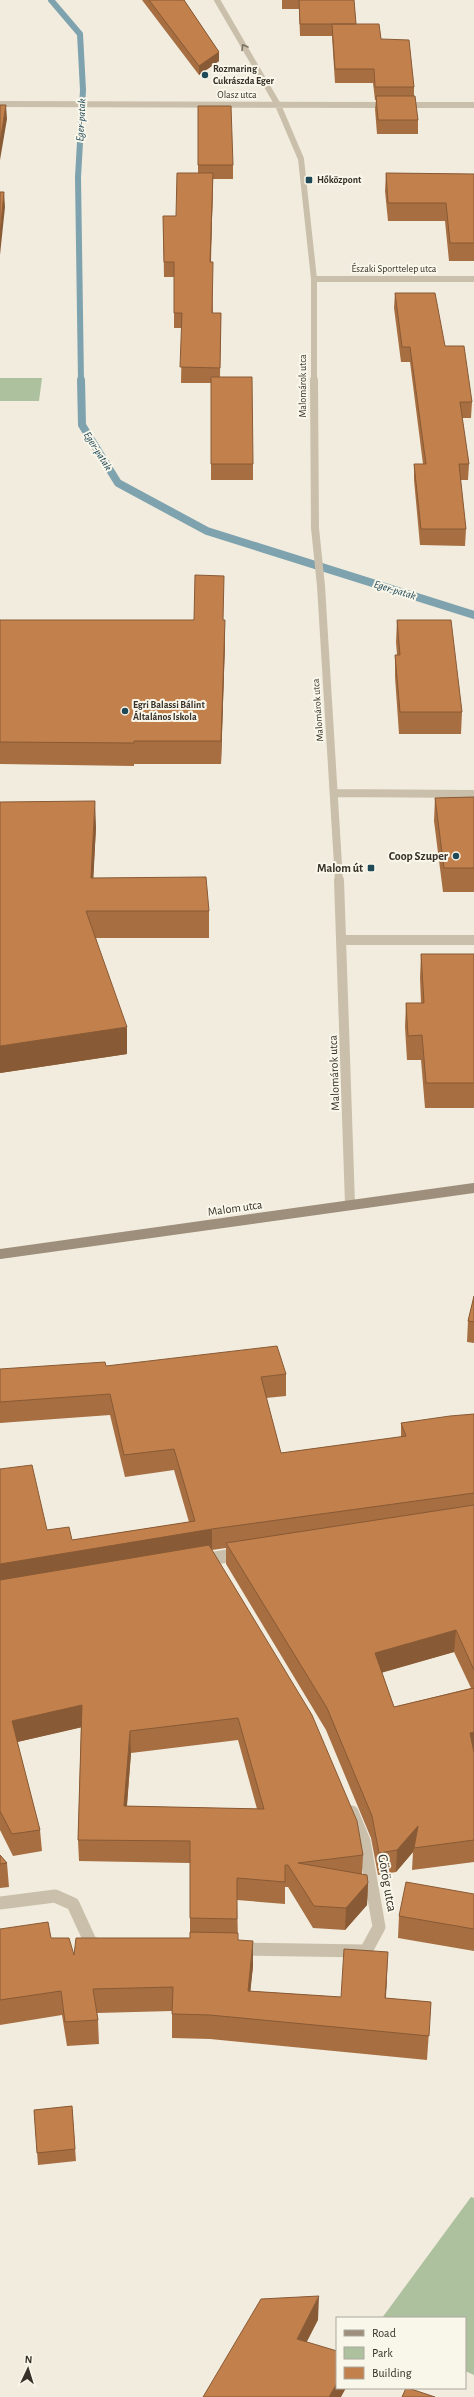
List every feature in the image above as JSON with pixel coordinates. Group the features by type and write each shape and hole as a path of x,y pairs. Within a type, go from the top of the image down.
{"main road":[{"name":"Malom utca","path":"0,1254 350,1204 474,1188"}],"street":[{"name":"Malomárok utca","path":"217,0 278,105 301,159 314,279 316,531 335,794 342,940 350,1204"},
{"name":"Olasz utca","path":"0,104 104,103 474,105"},
{"name":"Északi Sporttelep utca","path":"314,279 474,279"},
{"path":"335,794 474,794"},
{"path":"342,940 474,940"},
{"path":"189,1562 252,1552"},
{"path":"213,1558 221,1571"},
{"name":"Görög utca","path":"226,1949 366,1951 379,1927 364,1841 346,1797"},
{"path":"0,1903 55,1896 73,1904 90,1941 101,1947 109,1947"}],"green space":[{"path":"0,378 42,378 39,401 0,401"},
{"path":"471,2197 474,2198 474,2375 466,2371 466,2317 383,2317"}],"building":[{"path":"149,0 184,0 219,52 199,66"},
{"path":"299,0 354,0 356,24 300,24"},
{"path":"332,24 379,24 381,39 409,40 414,87 375,87 374,69 335,69"},
{"path":"376,96 415,96 418,120 378,120"},
{"path":"0,105 6,105 0,142"},
{"path":"198,106 231,106 233,165 198,165"},
{"path":"177,173 213,173 210,262 213,262 212,313 221,313 220,368 180,367 182,313 174,313 174,262 164,262 163,216 176,216"},
{"path":"386,173 474,174 474,243 450,243 446,203 388,203"},
{"path":"0,192 4,192 0,235"},
{"path":"395,293 435,293 445,346 464,346 472,402 460,402 469,464 459,464 466,529 421,529 414,464 426,464 410,347 402,347"},
{"path":"211,377 252,377 253,464 211,464"},
{"name":"Egri Balassi Bálint Általános Iskola","path":"195,575 224,576 223,620 225,620 221,741 134,741 134,743 0,742 0,620 194,620"},
{"path":"397,620 451,620 462,712 400,712 395,655 400,655"},
{"name":"Coop Szuper","path":"474,797 474,868 444,868 435,798"},
{"path":"95,801 91,878 206,877 209,911 86,911 127,1027 0,1046 0,802"},
{"path":"421,954 474,954 474,1083 426,1083 422,1035 408,1036 406,1003 424,1003"},
{"path":"474,1296 474,1322 468,1321"},
{"path":"277,1346 286,1374 261,1377 281,1453 406,1436 401,1423 474,1414 474,1493 212,1529 0,1564 0,1469 32,1465 47,1530 69,1527 72,1540 195,1521 174,1449 124,1455 110,1394 0,1402 0,1369 105,1362 106,1366"},
{"path":"474,1505 474,1670 456,1630 375,1653 394,1707 474,1688 474,1732 470,1733 474,1753 474,1840 414,1848 418,1826 397,1850 379,1853 372,1816 327,1708 226,1543"},
{"path":"209,1545 312,1715 357,1821 363,1855 298,1863 367,1875 368,1883 346,1908 314,1906 288,1865 285,1865 285,1882 237,1878 237,1919 190,1918 190,1841 78,1840 82,1705 12,1721 40,1830 12,1834 0,1811 0,1580","holes":["238,1718 264,1809 124,1806 130,1731"]},
{"path":"0,1855 7,1863 0,1864"},
{"path":"406,1882 474,1894 474,1929 399,1916"},
{"path":"48,1922 51,1938 69,1938 74,1955 76,1938 190,1938 190,1932 238,1933 238,1940 253,1941 248,1991 341,1997 344,1949 388,1952 385,1998 431,2002 429,2036 210,2015 172,2014 173,1987 93,1989 98,2020 65,2022 61,1991 0,2000 0,1929"},
{"path":"72,2106 75,2149 37,2153 34,2110"},
{"path":"319,2296 297,2339 336,2351 336,2385 329,2397 203,2397 261,2299"},
{"path":"406,2389 411,2389 435,2397 402,2397"}],"waterway":[{"name":"Eger-patak","path":"51,0 80,34 83,90 78,177 81,381"},
{"name":"Eger-patak","path":"81,380 82,425 118,483 207,531 474,615"}],"place":[{"name":"Rozmaring Cukrászda Eger","path":"205,75"},
{"name":"Hőközpont","path":"309,180"},
{"name":"Egri Balassi Bálint Általános Iskola","path":"125,711"},
{"name":"Coop Szuper","path":"456,856"},
{"name":"Malom út","path":"371,868"}]}
